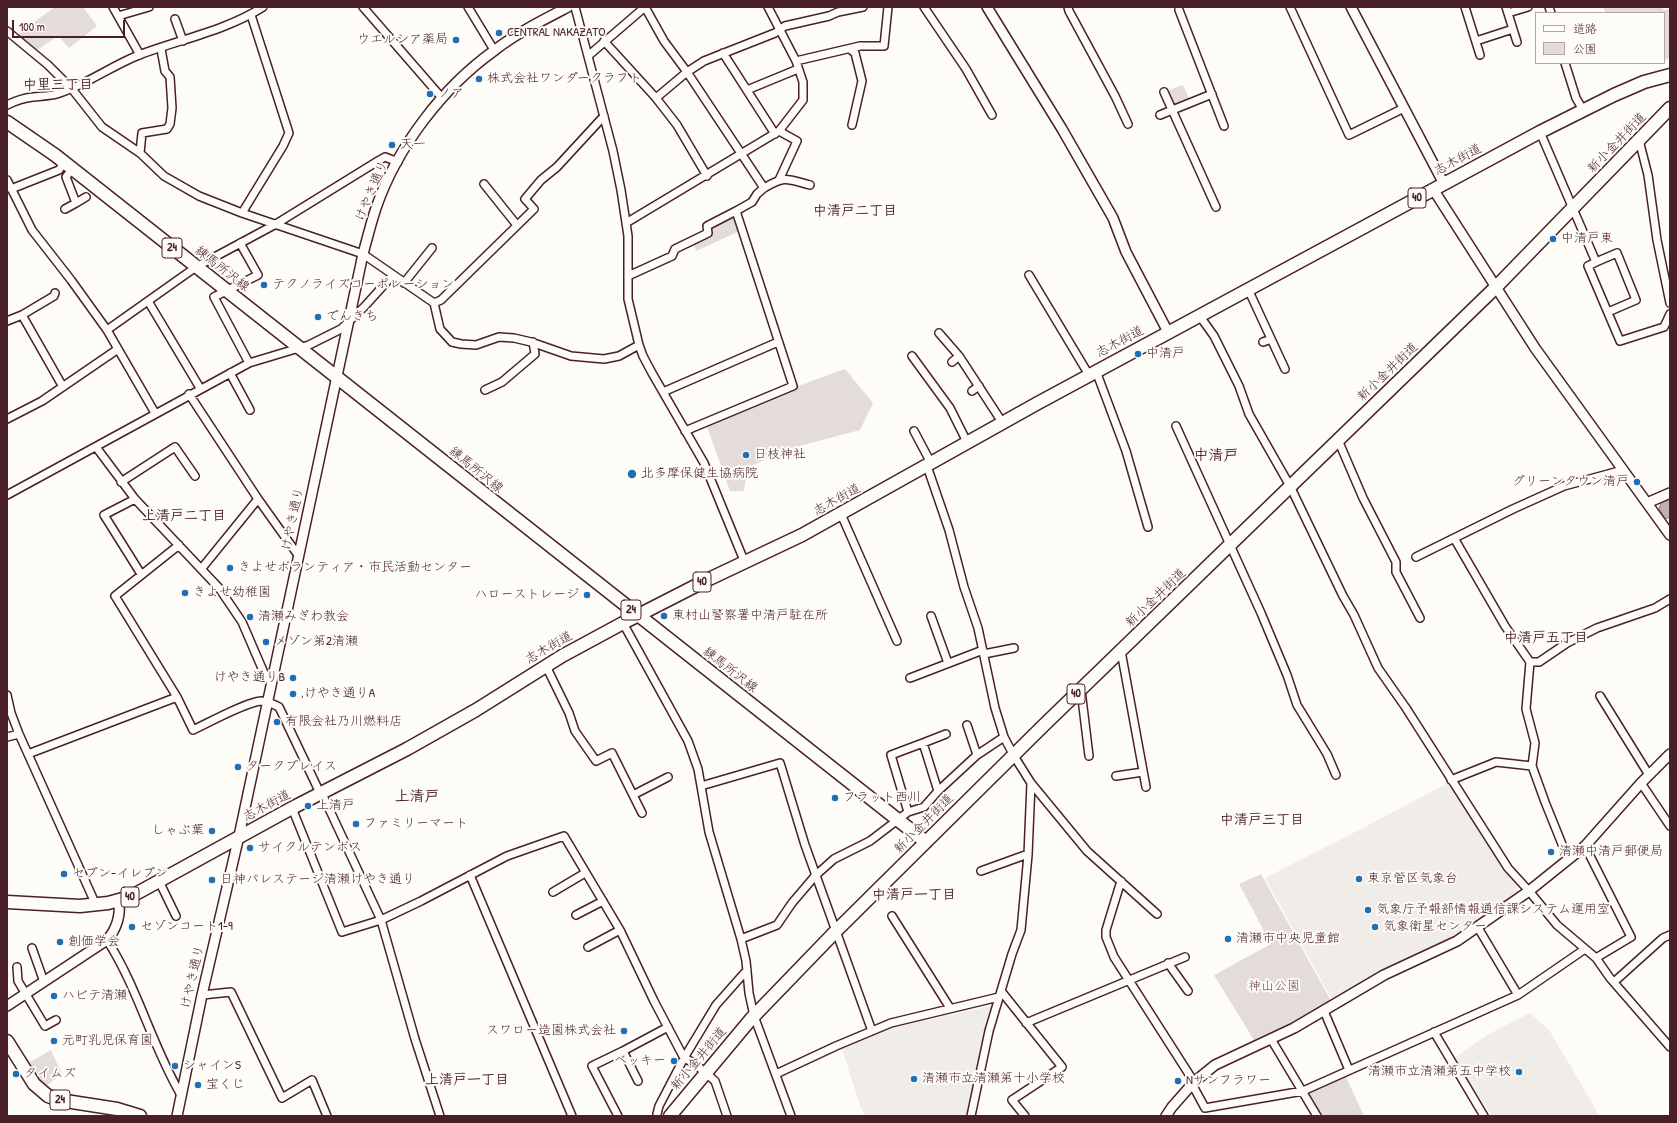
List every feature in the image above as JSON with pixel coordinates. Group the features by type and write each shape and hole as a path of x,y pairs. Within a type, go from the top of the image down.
{"main road":[{"name":"志木街道","path":"7,902 80,906 96,905 130,897 238,836 443,729 546,666 622,622 745,563 841,514 1002,422 1540,132 1629,88 1670,75"},
{"name":"新小金井街道","path":"670,1116 754,1016 836,930 1496,286 1670,108"},
{"name":"練馬所沢線","path":"7,122 28,135 68,166 926,842"},
{"name":"24","path":"7,1041 34,1084 48,1096 59,1100 117,1109 140,1116"}],"street":[{"path":"113,7 140,55"},
{"path":"118,16 148,7"},
{"path":"7,105 31,97 55,95 72,89 104,71 140,55 223,28 251,15 263,7"},
{"path":"363,7 442,98"},
{"path":"468,7 494,50"},
{"name":"けやき通り","path":"176,1116 238,836 348,322 363,254 376,206 398,162 425,119 442,98 465,74 494,50 522,32 568,7"},
{"path":"575,7 613,151 626,223 628,299 639,345 643,356 704,463 745,563"},
{"path":"588,56 645,7 664,41 687,72 764,188"},
{"path":"626,223 707,176 777,132 803,100 803,82 796,61 768,7"},
{"path":"656,98 687,72 704,61 780,30 785,26 863,7"},
{"path":"796,61 860,46 884,46 888,7"},
{"path":"924,7 966,69 992,115"},
{"path":"987,7 1062,129 1113,218 1126,252 1168,332"},
{"path":"1068,7 1115,96 1128,124"},
{"path":"1290,7 1349,135 1404,108"},
{"path":"1351,7 1404,108 1439,186 1496,286 1535,348 1670,536"},
{"path":"1465,7 1480,55"},
{"path":"1517,42 1507,10 1528,7"},
{"path":"1179,10 1224,126"},
{"path":"242,213 283,146 288,133 251,15"},
{"path":"174,19 182,41"},
{"path":"1476,41 1513,29"},
{"path":"7,31 48,65 72,89 102,127 140,153 164,176 198,196 242,213 363,254 434,303 440,329 452,342 476,345 499,337 514,338 533,342 571,356 604,358 619,356 639,345"},
{"path":"604,41 656,98 677,125 707,176"},
{"path":"140,153 142,133 167,129 170,124 172,108 170,77 165,71 161,49"},
{"path":"850,49 855,53 862,81 852,125"},
{"path":"723,54 777,132 797,141 779,180"},
{"path":"1565,64 1576,98 1583,110"},
{"path":"747,90 798,69"},
{"path":"1164,92 1216,207"},
{"path":"1160,115 1212,94"},
{"path":"434,303 441,300 516,224 534,209 525,199 541,180 557,167 604,116"},
{"path":"1540,132 1596,262"},
{"path":"1639,140 1648,175 1657,240 1670,303"},
{"path":"107,330 196,267 276,224 385,157 398,162"},
{"path":"11,189 68,166"},
{"path":"68,166 66,177 76,203"},
{"path":"628,276 672,256 674,249 708,233 707,226 752,202 757,194 764,188 779,180 785,179 810,185"},
{"path":"7,180 32,230 107,330 155,414"},
{"path":"484,184 516,224"},
{"path":"65,209 86,197"},
{"path":"685,431 793,386 736,211"},
{"path":"240,243 258,275 214,297 249,363"},
{"path":"404,282 432,248"},
{"path":"1608,312 1636,300 1617,253 1588,266 1620,341 1664,327 1670,314"},
{"path":"7,495 200,388 249,363 309,345 337,331 364,307 393,275"},
{"path":"1029,275 1093,373 1126,452 1148,527"},
{"path":"1248,289 1285,369"},
{"path":"7,321 22,315 54,296 55,293"},
{"path":"148,301 200,388"},
{"path":"22,315 63,387"},
{"path":"1199,315 1214,336 1239,386 1249,414 1290,486 1354,615 1378,668 1406,708 1451,780 1467,801 1503,861 1557,925 1596,958 1614,982 1670,1047"},
{"path":"939,334 959,356 1002,422"},
{"path":"1263,342 1271,339"},
{"path":"485,390 502,382 535,354 533,342"},
{"path":"663,392 778,342"},
{"path":"7,419 63,387 118,349"},
{"path":"912,356 950,408 967,442"},
{"path":"952,362 959,356"},
{"path":"230,373 250,410"},
{"path":"972,391 979,386"},
{"path":"189,394 258,499 298,555"},
{"path":"1176,426 1279,654 1297,705 1327,754 1336,775"},
{"path":"914,431 929,464 949,530 983,652 995,708 1004,737 1031,783 1087,851 1157,914"},
{"path":"1338,440 1363,498 1396,562 1396,572 1405,597 1420,618"},
{"path":"96,447 135,499 202,568 219,588 242,622 264,673 271,681"},
{"path":"121,482 175,447 195,476"},
{"path":"1416,557 1513,509 1564,486 1623,470"},
{"path":"1647,503 1670,493"},
{"path":"135,499 104,515 141,574"},
{"path":"202,568 258,499"},
{"path":"841,514 897,641"},
{"path":"1454,538 1505,626 1530,662 1526,709 1535,743 1532,766 1544,802 1568,859"},
{"path":"179,545 115,596 178,697 193,730 260,701 279,707 320,793 324,798 381,920 440,1116"},
{"path":"1530,662 1539,662 1567,642 1597,628 1655,608 1670,599"},
{"path":"931,616 948,663"},
{"path":"622,622 688,741 698,769 709,832 741,939 754,1016 791,1116"},
{"path":"910,678 948,663 983,652 1014,648"},
{"path":"1121,651 1146,788"},
{"path":"546,666 569,713 575,731 596,760 612,753 642,813"},
{"path":"1081,690 1089,756"},
{"path":"7,695 11,714 19,734 96,905"},
{"path":"1600,696 1649,775"},
{"path":"28,754 178,697"},
{"path":"967,725 977,755"},
{"path":"7,737 19,734"},
{"path":"908,812 891,755 946,734"},
{"path":"741,939 777,924 792,903 816,876 834,859 870,841 908,812 924,807 938,791 977,755 1004,737"},
{"path":"923,743 938,791"},
{"path":"1166,1116 1193,1083 1215,1065 1324,1011 1384,975 1457,941 1529,890 1584,846 1641,783 1670,754"},
{"path":"1451,780 1496,762 1532,766"},
{"path":"701,786 780,763 816,876 872,1031"},
{"path":"1116,776 1143,772"},
{"path":"633,794 668,777"},
{"path":"971,1116 989,1031 1021,930 1028,854 1031,783"},
{"path":"1641,783 1670,826"},
{"path":"292,808 342,932 381,920 420,902 507,856 564,836 620,930 684,1058 694,1062 715,1081 727,1116"},
{"path":"1584,846 1631,937 1596,958"},
{"path":"981,871 1028,854"},
{"path":"553,892 585,873"},
{"path":"470,875 572,1116"},
{"path":"159,881 176,916"},
{"path":"1121,881 1106,930 1106,937 1114,957 1193,1083 1204,1108 1303,1091 1518,995 1585,949"},
{"path":"7,1006 107,940 115,928 119,912 118,900"},
{"path":"576,915 602,902"},
{"path":"892,916 950,1008"},
{"path":"1477,926 1518,995"},
{"path":"588,946 620,930"},
{"path":"1614,982 1663,938 1670,935"},
{"path":"107,940 140,1004 181,1094"},
{"path":"32,948 44,982"},
{"path":"1026,1023 1185,957"},
{"path":"1168,963 1188,991"},
{"path":"17,967 18,980 45,1026 56,1020"},
{"path":"657,1116 659,1106 684,1058 716,1005 747,970"},
{"path":"202,995 230,992 282,1098 312,1080 328,1116"},
{"path":"776,1074 836,1046 891,1023 1000,994"},
{"path":"1000,994 1026,1023 1062,1068 1012,1100 1025,1116"},
{"path":"1324,1011 1349,1070"},
{"path":"618,1116 592,1066 623,1052 668,1027"},
{"path":"1434,1032 1484,1116"},
{"path":"1271,1038 1317,1116"},
{"path":"623,1052 638,1081"}],"shaded area":[{"path":"1670,500 1670,517 1666,519 1659,509 1661,503"},
{"path":"1448,783 1501,865 1516,883 1518,893 1448,939 1388,967 1332,1000 1265,878"},
{"name":"清瀬市立清瀬第十小学校","path":"991,1006 994,1009 969,1116 865,1116 842,1049 895,1027"},
{"name":"清瀬市立清瀬第五中学校","path":"1530,1013 1549,1030 1593,1104 1598,1116 1492,1116 1454,1058 1489,1034"}],"green space":[{"path":"55,7 83,7 97,26 69,48 58,36 36,51 18,35 35,25 36,24 34,22"},
{"path":"1603,7 1662,7 1664,10 1668,9 1670,12 1670,58 1665,60 1665,12 1606,12"},
{"path":"1183,85 1191,103 1172,110 1164,92"},
{"path":"736,211 742,230 696,251 693,241 708,233 707,226"},
{"name":"日枝神社","path":"845,369 873,403 860,430 788,449 747,468 744,491 730,491 706,424 795,387"},
{"name":"神山公園","path":"1261,874 1331,1001 1292,1023 1254,1040 1214,975 1271,944 1239,884"},
{"path":"51,1050 62,1074 42,1089 25,1065"},
{"path":"1345,1075 1364,1116 1319,1116 1306,1092"}],"place":[{"name":"CENTRAL NAKAZATO","path":"499,33"},
{"name":"ウエルシア薬局","path":"456,40"},
{"name":"株式会社ワンダークラフト","path":"479,79"},
{"name":"ノア","path":"430,94"},
{"name":"天一","path":"392,145"},
{"name":"中清戸東","path":"1553,239"},
{"name":"テクノライズコーポレーション","path":"264,285"},
{"name":"でんきち","path":"318,317"},
{"name":"中清戸","path":"1138,354"},
{"name":"日枝神社","path":"746,455"},
{"name":"北多摩保健生協病院","path":"632,474"},
{"name":"グリーンタウン清戸","path":"1637,482"},
{"name":"きよせボランティア・市民活動センター","path":"230,568"},
{"name":"きよせ幼稚園","path":"185,593"},
{"name":"ハローストレージ","path":"587,595"},
{"name":"東村山警察署中清戸駐在所","path":"664,616"},
{"name":"清瀬みぎわ教会","path":"250,617"},
{"name":"メゾン第2清瀬","path":"266,642"},
{"name":"けやき通りB","path":"293,678"},
{"name":",けやき通りA","path":"293,694"},
{"name":"有限会社乃川燃料店","path":"277,722"},
{"name":"タークプレイス","path":"238,767"},
{"name":"フラット西川","path":"835,798"},
{"name":"上清戸","path":"308,806"},
{"name":"ファミリーマート","path":"356,824"},
{"name":"しゃぶ葉","path":"212,831"},
{"name":"サイクルテンボス","path":"250,848"},
{"name":"清瀬中清戸郵便局","path":"1551,852"},
{"name":"セブン-イレブン","path":"64,874"},
{"name":"東京管区気象台","path":"1359,879"},
{"name":"日神パレステージ清瀬けやき通り","path":"212,880"},
{"name":"気象庁予報部情報通信課システム運用室","path":"1368,910"},
{"name":"セゾンコート1-9","path":"132,927"},
{"name":"気象衛星センター","path":"1375,927"},
{"name":"清瀬市中央児童館","path":"1228,939"},
{"name":"創価学会","path":"60,942"},
{"name":"ハビテ清瀬","path":"54,996"},
{"name":"スワロー造園株式会社","path":"624,1031"},
{"name":"元町乳児保育園","path":"54,1041"},
{"name":"ベッキー","path":"674,1061"},
{"name":"シャインS","path":"175,1066"},
{"name":"清瀬市立清瀬第五中学校","path":"1519,1072"},
{"name":"タイムズ","path":"16,1074"},
{"name":"清瀬市立清瀬第十小学校","path":"914,1079"},
{"name":"Nサンフラワー","path":"1178,1081"},
{"name":"宝くじ","path":"198,1085"}],"district":[{"name":"中里三丁目","path":"58,85"},
{"name":"中清戸二丁目","path":"855,211"},
{"name":"中清戸","path":"1216,456"},
{"name":"上清戸二丁目","path":"184,516"},
{"name":"中清戸五丁目","path":"1546,638"},
{"name":"上清戸","path":"417,797"},
{"name":"中清戸三丁目","path":"1262,820"},
{"name":"中清戸一丁目","path":"914,895"},
{"name":"上清戸一丁目","path":"467,1080"}]}
